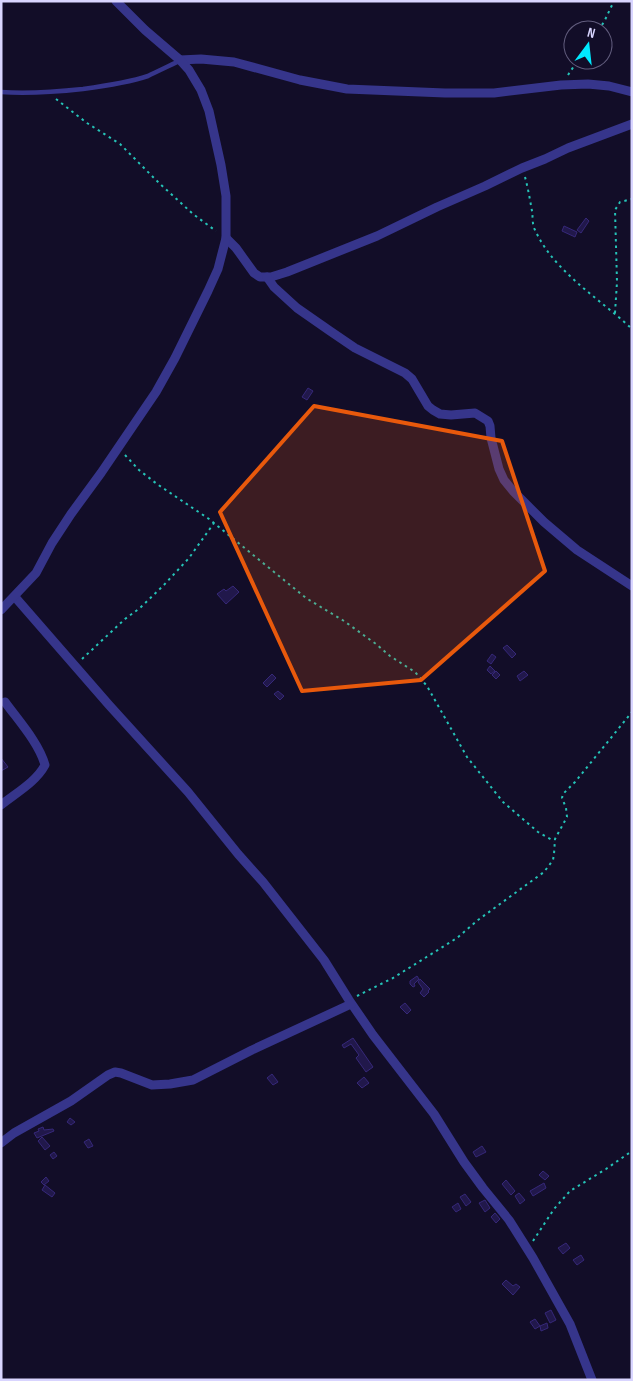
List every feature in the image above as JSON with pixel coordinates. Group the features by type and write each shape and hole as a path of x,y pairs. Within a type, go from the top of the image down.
{"street":[{"path":"1,610 36,573 57,536 156,392 195,319 218,269 226,238 226,196 221,164 209,111 201,90 189,70 180,60 145,30 116,1"},
{"path":"180,60 202,59 234,62 300,80 354,90 494,93 588,84 609,86 632,92"},
{"path":"226,238 236,248 254,273 267,277 287,272 377,236 568,148 632,124"},
{"path":"267,277 274,287 297,308 330,331 355,348 405,373 412,380 428,406 433,410 440,414 451,415 475,413 488,421 499,469 504,480 513,491 544,522 577,550 631,583"},
{"path":"14,597 188,792 263,882 324,960 373,1035 434,1114 464,1162 509,1220 528,1249 570,1324 592,1380"},
{"path":"1,805 31,782 45,765 43,756 33,740 5,702"},
{"path":"1,1143 14,1133 71,1101 115,1072 152,1085 193,1080 350,1002"}],"lane":[{"path":"1,92 19,94 48,93 108,86 132,81 180,60"}],"path":[{"path":"604,20 614,1"},
{"path":"562,85 572,70"},
{"path":"48,93 120,144 159,183 194,214 226,238"},
{"path":"522,168 530,198 534,229 552,258 576,282 632,329"},
{"path":"614,313 617,282 616,210 620,202 632,199"},
{"path":"117,449 139,470 214,523 306,598 344,621 390,656 415,672 432,694 467,757 502,802 538,832 554,841"},
{"path":"74,665 163,586 189,558 214,523"},
{"path":"350,1002 457,938 478,920 538,876 549,865 554,854 554,841 567,816 562,794 575,782 632,712"},
{"path":"528,1249 554,1209 570,1191 632,1151"}],"highlighted area":[{"path":"314,406 502,441 545,571 421,680 302,691 220,512"}],"building":[{"path":"586,218 589,221 581,233 577,230"},
{"path":"564,226 577,232 575,237 562,231"},
{"path":"308,388 313,391 307,400 302,397"},
{"path":"233,586 239,592 226,604 217,594"},
{"path":"507,645 516,654 512,658 503,648"},
{"path":"492,654 496,657 491,664 487,661"},
{"path":"490,666 495,671 491,674 487,670"},
{"path":"496,671 500,675 496,679 492,675"},
{"path":"524,671 528,675 520,681 517,676"},
{"path":"272,674 276,678 267,687 263,683"},
{"path":"278,691 284,696 280,700 274,694"},
{"path":"1,758 8,767 1,771"},
{"path":"417,976 419,979 413,987 410,981"},
{"path":"420,979 430,989 424,997 420,993 423,989 418,982"},
{"path":"405,1003 411,1010 407,1014 400,1007"},
{"path":"353,1038 373,1067 366,1072 356,1058 359,1055 351,1044 344,1048 342,1045"},
{"path":"272,1074 278,1082 273,1085 267,1078"},
{"path":"364,1077 369,1083 362,1088 357,1083"},
{"path":"70,1118 75,1122 71,1125 67,1122"},
{"path":"43,1127 44,1130 53,1129 54,1131 37,1138 34,1133"},
{"path":"42,1137 50,1146 45,1150 38,1141"},
{"path":"89,1139 93,1146 88,1148 84,1142"},
{"path":"482,1146 486,1152 476,1157 473,1152"},
{"path":"54,1152 57,1156 53,1159 50,1155"},
{"path":"543,1171 549,1176 545,1180 539,1175"},
{"path":"46,1177 49,1181 44,1185 41,1182"},
{"path":"506,1180 515,1191 511,1195 502,1184"},
{"path":"544,1183 546,1188 533,1196 530,1191"},
{"path":"45,1185 55,1193 52,1197 42,1190"},
{"path":"519,1193 525,1200 520,1204 515,1196"},
{"path":"465,1194 471,1202 466,1206 460,1197"},
{"path":"485,1200 490,1208 485,1212 479,1203"},
{"path":"458,1203 461,1209 456,1212 452,1207"},
{"path":"495,1213 500,1219 496,1223 491,1217"},
{"path":"566,1243 570,1248 563,1254 558,1248"},
{"path":"581,1255 584,1260 577,1265 573,1260"},
{"path":"506,1280 513,1286 516,1284 520,1287 513,1295 502,1284"},
{"path":"551,1310 556,1320 550,1323 545,1313"},
{"path":"535,1319 540,1326 535,1329 530,1322"},
{"path":"547,1323 548,1328 541,1331 540,1326"}]}
